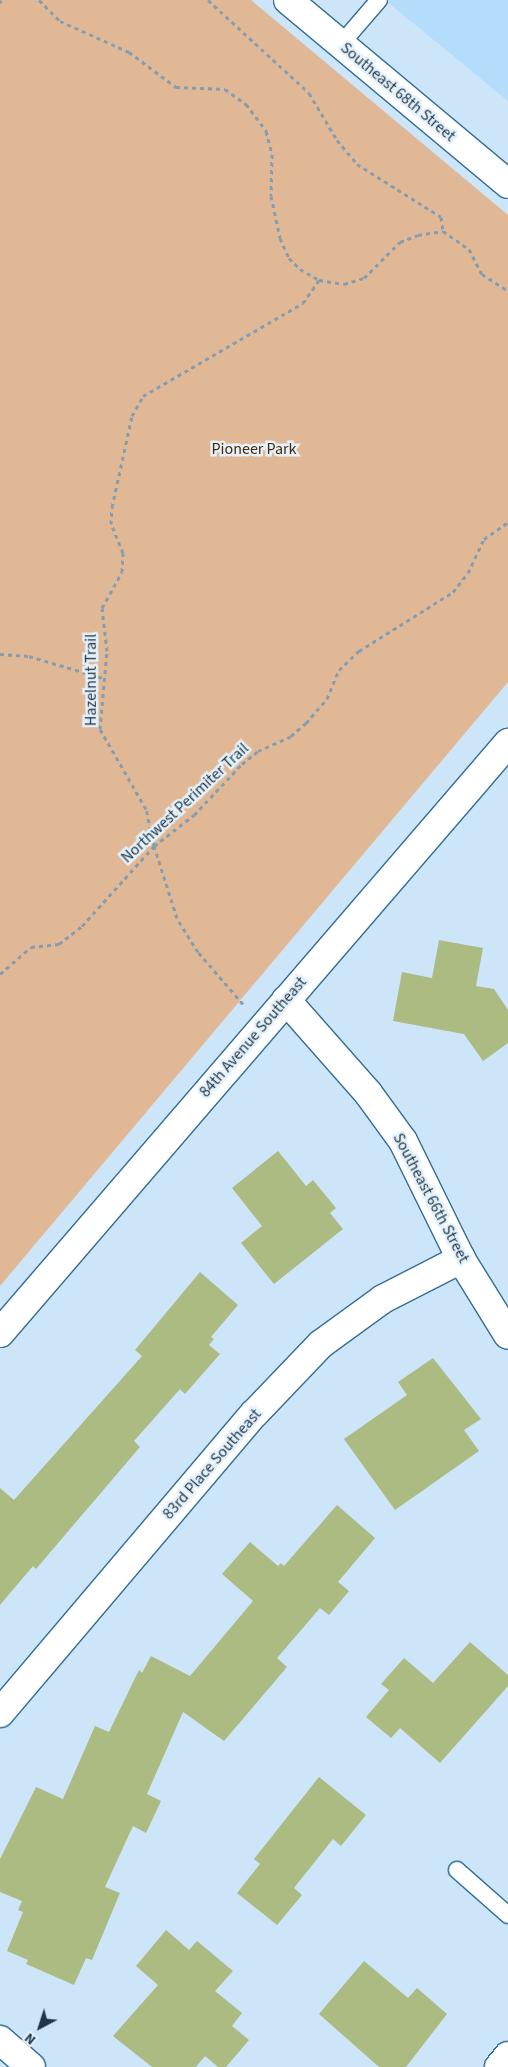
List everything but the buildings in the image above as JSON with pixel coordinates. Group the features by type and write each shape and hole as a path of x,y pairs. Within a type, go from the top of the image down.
{"street":[{"name":"Southeast 68th Street","path":"288,0 508,184"},
{"name":"84th Avenue Southeast","path":"0,1333 264,1024 508,743"},
{"name":"Southeast 66th Street","path":"286,1000 368,1093 404,1141 461,1259 508,1335"},
{"name":"83rd Place Southeast","path":"0,1713 254,1414 321,1344 383,1299 461,1259"},
{"path":"0,2040 31,2067"},
{"path":"499,2067 508,2056"}],"lane":[{"path":"341,44 379,0"},
{"path":"456,1870 508,1915"}],"path":[{"path":"39,0 60,21 129,52 176,87 225,89 246,104 268,139 272,154 271,196 280,238 289,258 300,269 319,280 344,284 364,278 400,242 418,235 443,232 469,248 482,274 508,290"},
{"path":"208,0 309,93 337,140 357,164 441,218 443,232"},
{"name":"Hazelnut Trail","path":"264,1024 230,991 198,952 177,918 154,846 146,809 100,729 103,678 107,651 102,608 122,572 123,553 110,524 132,416 143,396 303,303 319,280"},
{"name":"Northwest Perimiter Trail","path":"0,974 30,948 59,944 82,926 154,846 194,815 258,750 291,736 306,723 327,699 339,670 360,651 453,592 468,573 484,539 508,522"},
{"path":"0,654 29,656 103,678"}],"shaded area":[{"path":"385,0 508,0 508,101"}],"green space":[{"name":"Pioneer Park","path":"0,0 251,0 508,215 508,682 0,1286"}]}
